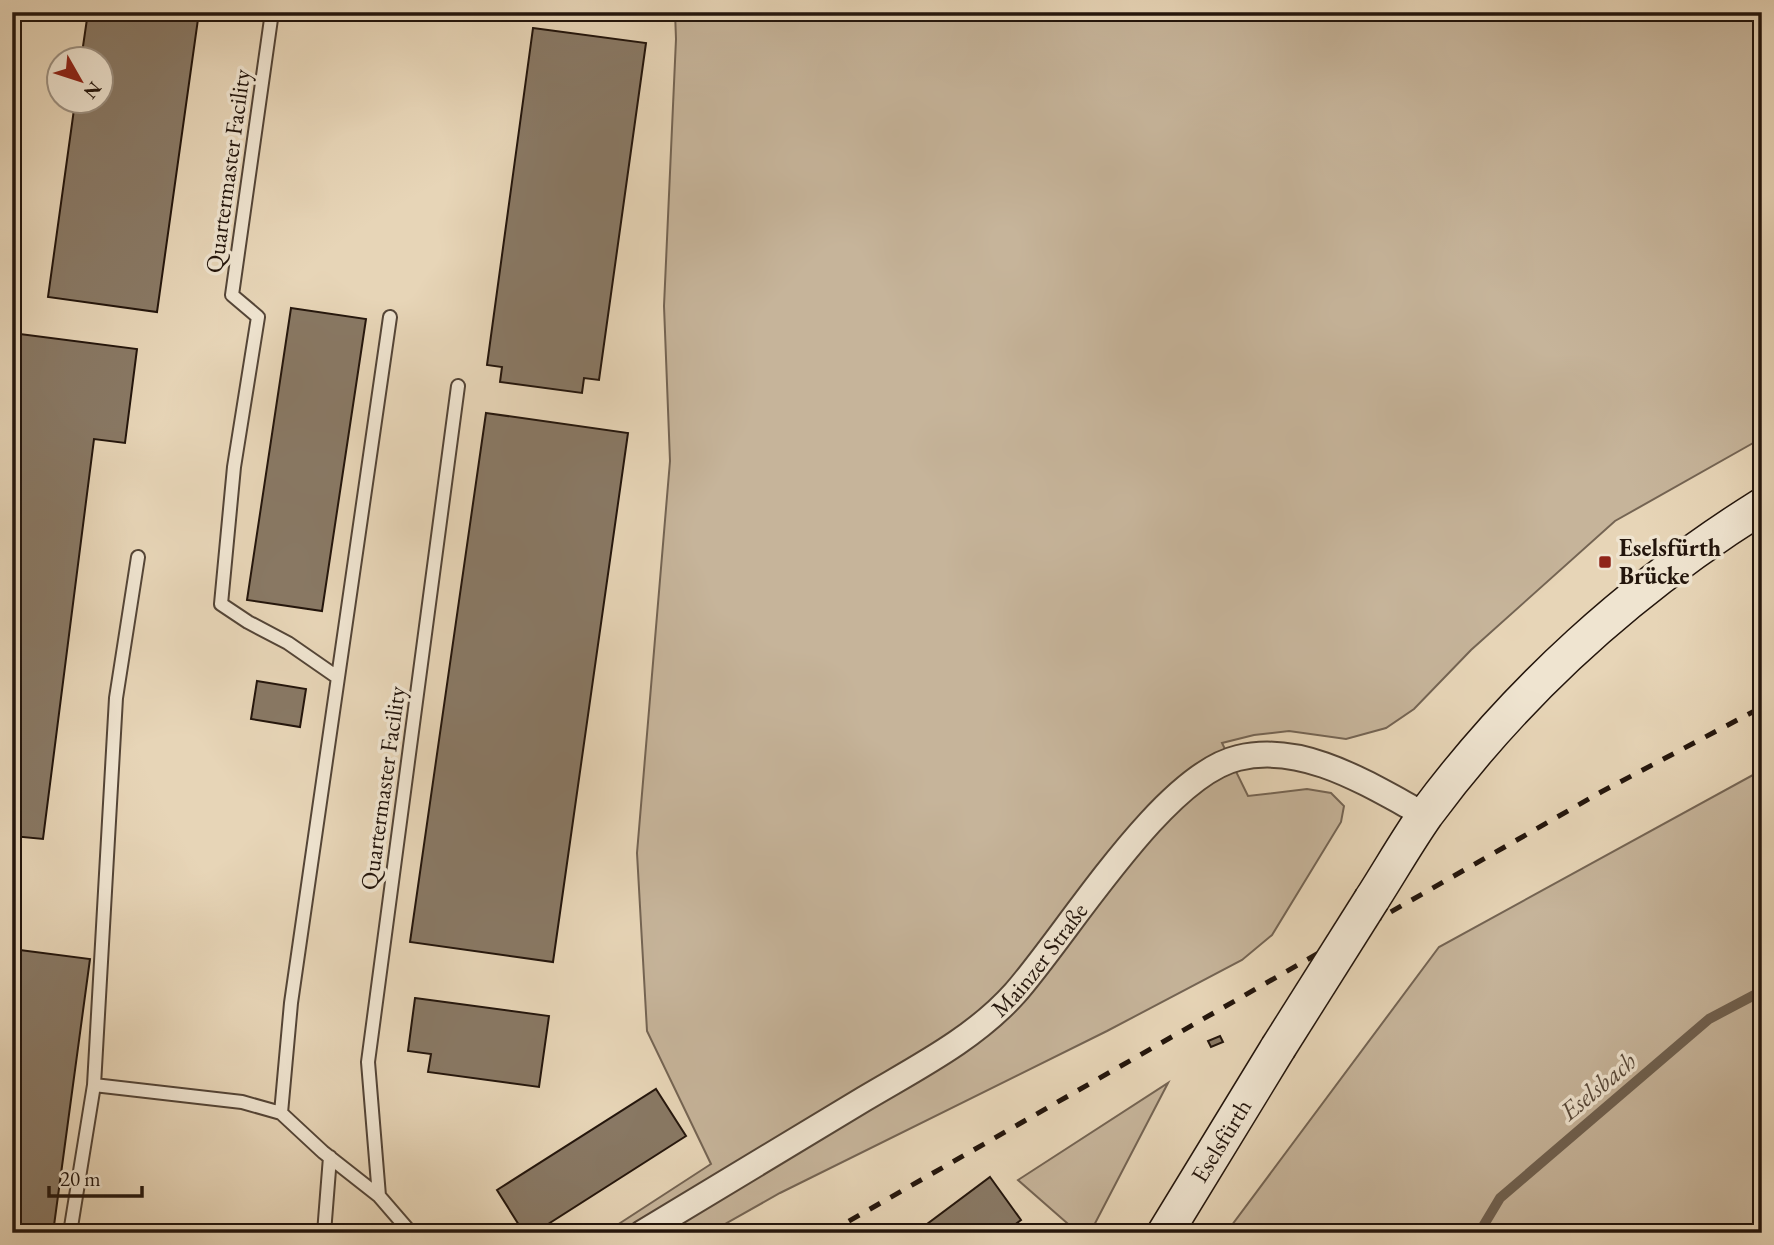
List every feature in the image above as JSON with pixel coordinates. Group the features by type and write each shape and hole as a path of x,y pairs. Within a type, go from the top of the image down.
{"main road":[{"name":"Eselsfürth","path":"1165,1233 1425,815 1508,714 1594,633 1667,571 1762,506"}],"street":[{"name":"Mainzer Straße","path":"642,1233 960,1041 1014,994 1148,824 1204,772 1236,758 1267,754 1321,763 1425,815"}],"lane":[{"name":"Quartermaster Facility","path":"271,12 232,295 258,317 234,467 221,604 288,643 337,677"},
{"path":"281,1113 291,1003 390,317"},
{"name":"Quartermaster Facility","path":"379,1196 368,1062 457,386"},
{"path":"70,1233 94,1085 116,698 138,557"},
{"path":"94,1085 242,1102 281,1113 379,1196 411,1233"},
{"path":"324,1233 330,1157"}],"shaded area":[{"path":"675,12 1762,12 1762,438 1615,521 1471,650 1414,709 1386,728 1346,739 1289,731 1254,735 1222,743 1248,796 1307,789 1331,793 1344,806 1341,822 1272,935 1242,960 1107,1031 780,1193 709,1233 614,1233 611,1229 711,1164 647,1031 637,853 670,461 664,306"},
{"path":"1762,770 1762,1233 1226,1233 1439,947"},
{"path":"1168,1083 1090,1233 1074,1233 1075,1230 1018,1180"}],"building":[{"path":"88,12 199,12 157,312 48,297 73,116 116,116 116,46 83,46"},
{"path":"533,28 646,43 599,380 584,378 582,393 500,382 502,367 487,365"},
{"path":"291,308 366,319 322,611 247,600"},
{"path":"12,333 137,349 125,443 94,439 43,839 13,836 12,839"},
{"path":"486,413 628,433 553,962 410,942"},
{"path":"257,681 306,689 300,727 251,719"},
{"path":"12,949 90,959 53,1233 12,1233"},
{"path":"415,998 549,1016 539,1087 428,1072 431,1054 408,1051"},
{"path":"1220,1036 1223,1042 1211,1047 1208,1041"},
{"path":"656,1089 686,1136 534,1233 524,1233 497,1190"},
{"path":"990,1177 1021,1220 1004,1233 915,1233"}],"waterway":[{"name":"Eselsbach","path":"1479,1233 1500,1198 1709,1019 1762,991"}],"railway":[{"path":"828,1233 1601,792 1762,707"}],"place":[{"name":"Eselsfürth Brücke","path":"1605,562"}]}
